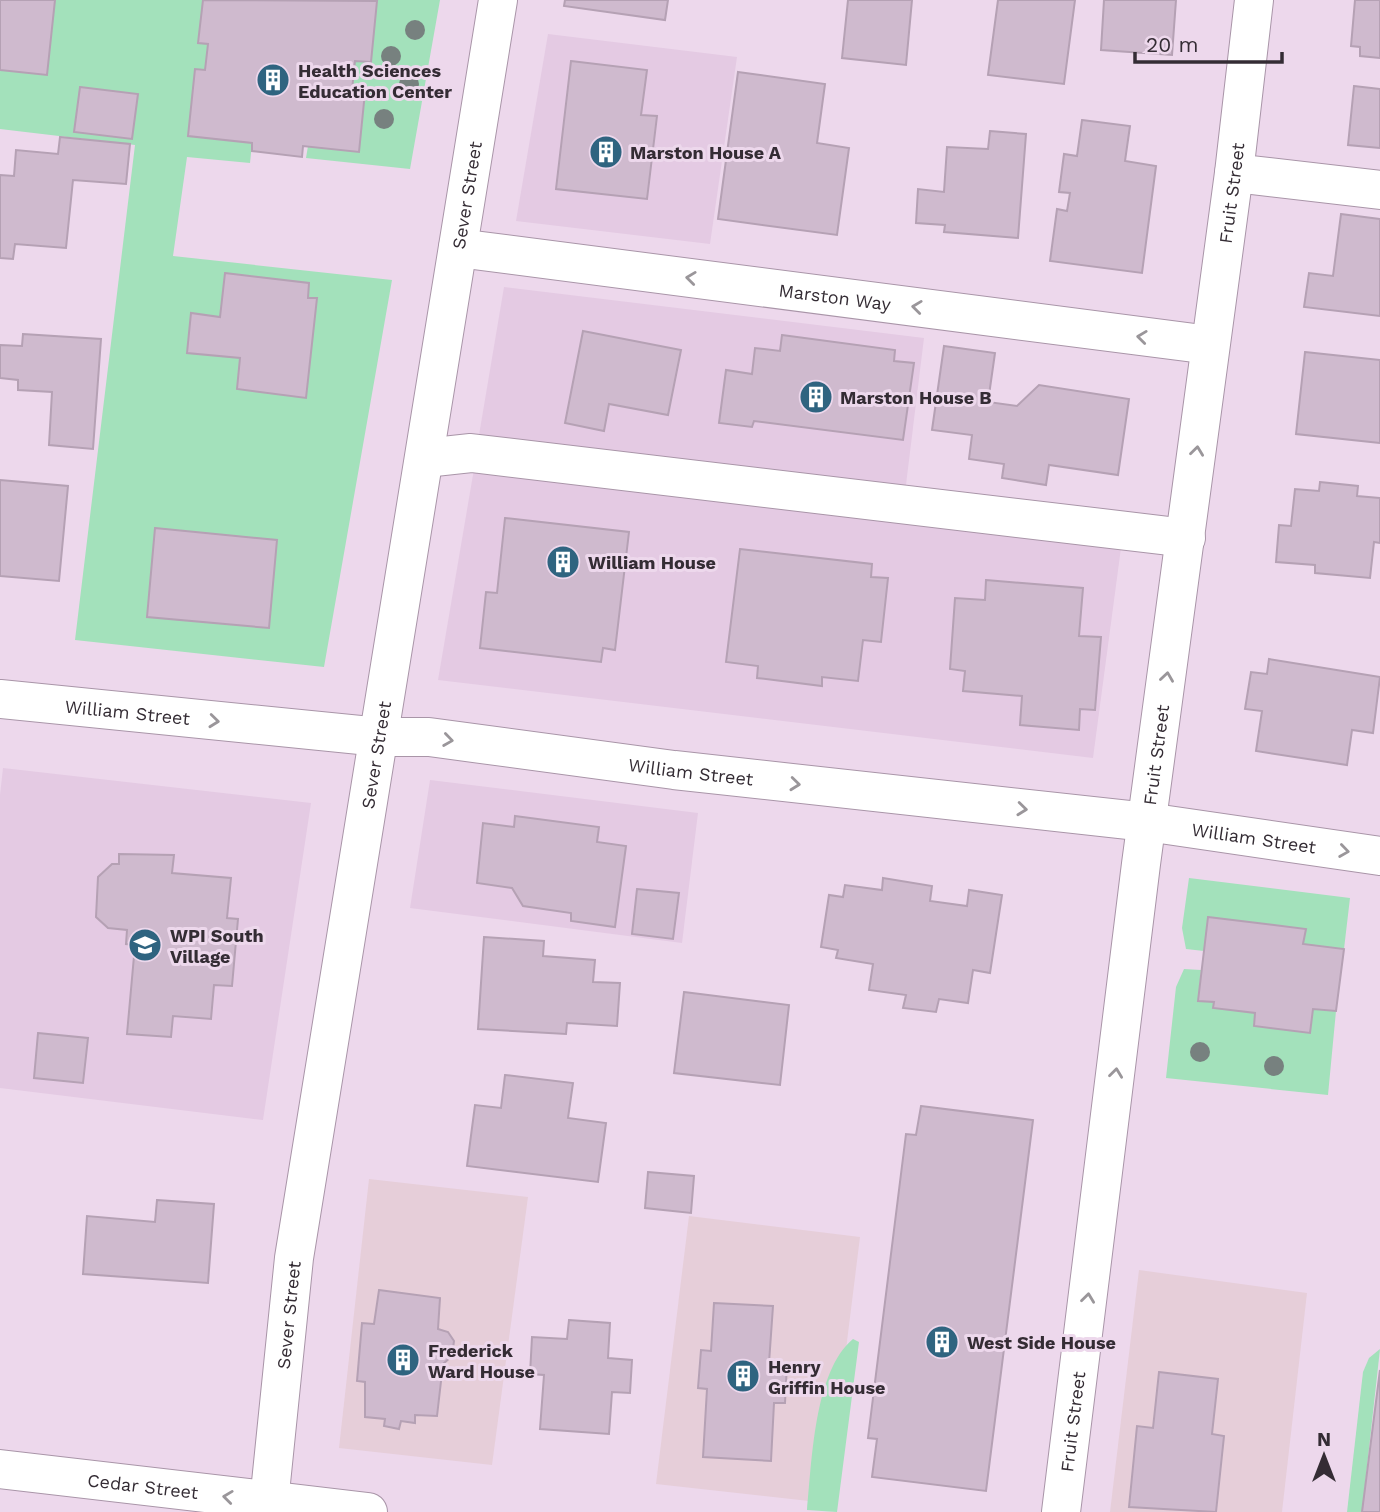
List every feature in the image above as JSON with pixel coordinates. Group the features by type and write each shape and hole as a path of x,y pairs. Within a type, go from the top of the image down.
{"street":[{"name":"Sever Street","path":"268,1507 294,1258 498,0"},
{"name":"Fruit Street","path":"1061,1512 1254,0"},
{"path":"1234,173 1380,190"},
{"name":"Marston Way","path":"458,248 1210,345"},
{"path":"425,458 471,453 1186,538"},
{"name":"William Street","path":"0,699 380,737 429,737 674,770 1147,822 1380,856"},
{"name":"Cedar Street","path":"0,1469 268,1507 368,1512"}],"shaded area":[{"path":"548,34 737,57 710,244 516,221"},
{"path":"504,287 924,338 905,493 478,441"},
{"path":"475,463 1125,518 1093,758 438,680"},
{"name":"WPI South Village","path":"3,768 311,803 263,1120 0,1088 0,795"},
{"path":"430,780 698,813 682,943 410,908"},
{"path":"369,1179 528,1197 492,1465 339,1448"},
{"path":"689,1216 860,1237 827,1503 656,1484"},
{"path":"1139,1270 1307,1293 1282,1512 1110,1512"}],"green space":[{"path":"0,0 203,0 198,43 208,44 205,70 195,69 188,136 252,143 250,163 187,157 173,256 392,280 324,667 75,640 135,145 0,129"},
{"path":"371,0 440,0 410,169 306,158 308,146 365,92 352,90 355,61 371,62 377,1"},
{"path":"1189,878 1350,898 1344,949 1303,944 1305,929 1209,917 1204,951 1186,949 1182,928"},
{"path":"1184,969 1201,970 1198,1000 1214,1002 1213,1008 1255,1013 1254,1026 1313,1009 1336,1011 1328,1095 1166,1078 1176,987"},
{"path":"853,1339 859,1342 837,1512 807,1510 813,1443 823,1395 830,1372"},
{"path":"1380,1349 1362,1512 1347,1512 1363,1372 1369,1358"}],"building":[{"path":"0,0 55,0 47,75 0,70"},
{"name":"Health Sciences Education Center","path":"203,0 377,1 371,62 355,61 352,90 365,92 359,152 303,146 302,157 252,151 252,143 188,136 195,69 205,70 208,44 198,43"},
{"path":"565,0 668,0 665,20 564,6"},
{"path":"848,0 912,0 906,65 842,58"},
{"path":"998,0 1075,0 1064,84 988,75"},
{"path":"1104,0 1176,0 1172,55 1101,50"},
{"path":"1355,0 1380,0 1380,58 1360,56 1360,47 1351,46"},
{"name":"Marston House A","path":"571,61 647,70 641,115 657,116 647,199 556,189"},
{"path":"738,72 825,84 817,143 849,148 837,235 718,219"},
{"path":"1354,86 1380,89 1380,148 1348,145"},
{"path":"80,87 138,94 132,139 74,132"},
{"path":"1082,120 1130,126 1125,161 1156,166 1142,273 1050,261 1057,209 1067,211 1070,193 1059,192 1064,154 1077,156"},
{"path":"990,131 1026,134 1018,238 944,232 945,225 916,223 918,189 944,192 947,147 988,149"},
{"path":"60,137 130,144 126,184 73,180 66,248 15,244 13,259 0,258 0,175 14,176 16,150 58,154"},
{"path":"1341,214 1380,219 1380,316 1304,307 1309,273 1333,276"},
{"path":"225,273 309,283 308,298 317,298 306,398 237,389 240,358 187,353 191,313 220,317"},
{"path":"583,331 681,350 668,415 609,404 604,431 565,423"},
{"path":"23,334 101,339 93,449 49,445 52,392 18,390 18,380 0,378 0,345 22,346"},
{"name":"Marston House B","path":"782,335 895,350 894,361 914,363 903,440 754,421 752,427 719,423 726,370 752,374 755,348 780,351"},
{"path":"944,346 995,353 988,402 1017,406 1039,385 1129,399 1118,475 1049,465 1046,485 1002,478 1004,464 969,459 972,435 932,430"},
{"path":"1305,352 1380,360 1380,443 1296,434"},
{"path":"0,480 68,486 59,581 0,576"},
{"path":"1320,482 1358,486 1357,496 1380,498 1380,543 1374,542 1370,578 1315,573 1315,565 1276,562 1279,525 1291,526 1295,489 1319,491"},
{"name":"William House","path":"505,518 629,532 615,650 603,648 601,662 480,648 486,592 497,593"},
{"path":"155,528 277,540 269,628 147,617"},
{"path":"740,549 872,564 871,577 888,578 881,642 863,640 858,681 822,677 822,686 757,678 758,666 726,662"},
{"path":"986,580 1083,588 1079,636 1101,637 1095,710 1080,709 1079,730 1020,725 1022,696 963,691 965,671 950,669 955,598 985,600"},
{"path":"1269,659 1380,677 1373,733 1352,730 1347,765 1256,751 1262,711 1245,709 1251,672 1267,674"},
{"path":"515,816 599,827 597,842 626,846 615,927 571,921 571,913 523,906 512,888 477,883 483,823 514,827"},
{"path":"119,854 174,855 172,873 231,878 227,918 238,919 232,986 214,985 211,1019 173,1016 171,1037 127,1034 135,945 126,944 127,930 108,928 96,917 98,877 112,864 119,864"},
{"path":"883,878 932,886 930,901 967,906 969,890 1002,895 990,973 973,970 968,1003 939,999 936,1012 903,1008 906,995 869,990 873,964 836,958 838,950 821,947 829,895 843,897 845,885 882,890"},
{"path":"637,889 679,893 673,939 632,934"},
{"path":"1208,917 1306,929 1303,944 1344,949 1336,1011 1313,1009 1310,1033 1254,1026 1255,1013 1213,1008 1214,1002 1198,1001"},
{"path":"484,937 544,941 543,956 595,960 593,982 620,983 617,1026 567,1023 566,1034 478,1029"},
{"path":"684,992 789,1005 780,1085 674,1073"},
{"path":"38,1033 88,1038 83,1083 34,1078"},
{"path":"505,1075 573,1083 568,1118 606,1123 598,1182 467,1166 475,1105 501,1108"},
{"name":"West Side House","path":"921,1106 1033,1120 986,1491 872,1477 877,1439 868,1438 906,1134 916,1135"},
{"path":"648,1172 694,1176 691,1213 645,1208"},
{"path":"157,1200 214,1204 208,1283 83,1274 87,1216 155,1222"},
{"name":"Frederick Ward House","path":"379,1290 440,1298 438,1329 448,1332 454,1341 452,1356 443,1364 437,1416 415,1415 415,1423 401,1421 399,1429 384,1426 385,1419 365,1417 365,1382 357,1381 362,1323 374,1324"},
{"name":"Henry Griffin House","path":"714,1303 773,1306 769,1363 787,1364 785,1403 774,1403 771,1461 703,1457 707,1389 698,1388 701,1350 711,1351"},
{"path":"569,1320 610,1323 608,1358 632,1360 630,1393 612,1392 609,1434 540,1429 544,1375 530,1374 532,1337 567,1339"},
{"path":"1380,1370 1380,1512 1362,1512"},
{"path":"1159,1372 1218,1379 1212,1434 1224,1436 1216,1512 1129,1507 1137,1426 1153,1428"}],"place":[{"name":"Health Sciences Education Center","path":"273,80"},
{"name":"Marston House A","path":"606,152"},
{"name":"Marston House B","path":"816,397"},
{"name":"William House","path":"563,562"},
{"name":"WPI South Village","path":"145,945"},
{"name":"West Side House","path":"942,1342"},
{"name":"Frederick Ward House","path":"403,1360"},
{"name":"Henry Griffin House","path":"743,1376"}]}
